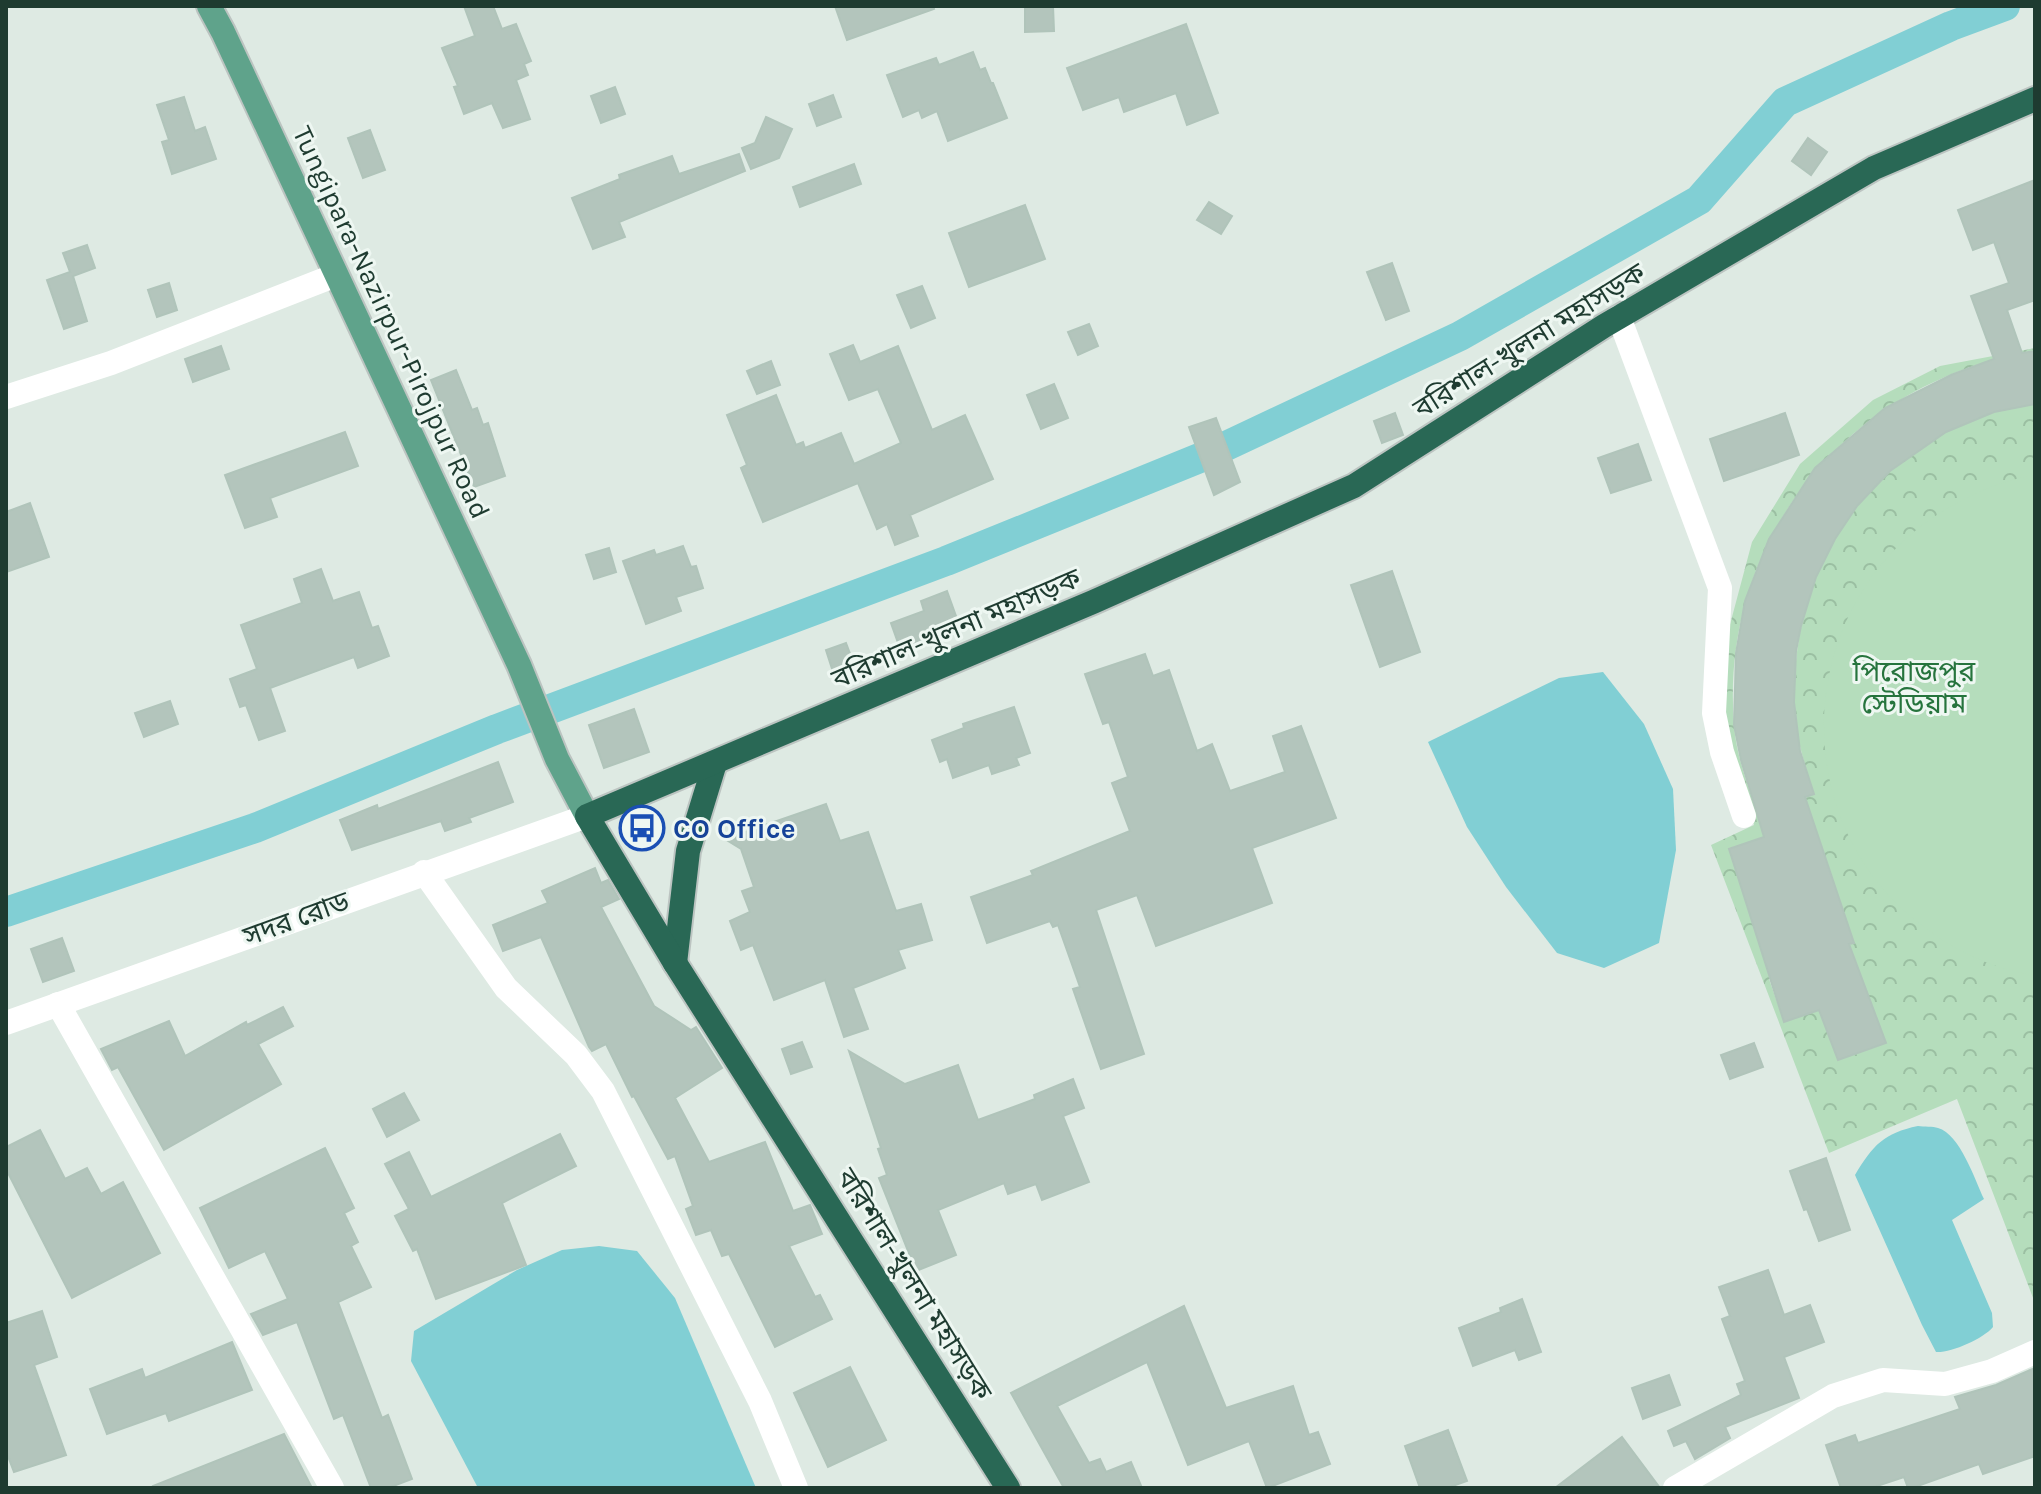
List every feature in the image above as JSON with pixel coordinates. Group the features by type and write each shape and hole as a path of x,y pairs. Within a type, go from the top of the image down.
{"highway":[{"name":"বরিশাল-খুলনা মহাসড়ক","path":"1008,1488 675,963 587,816 1078,608 1354,486 1619,317 1874,168 2035,99"},
{"path":"675,963 688,851 715,763"}],"main road":[{"name":"Tungipara-Nazirpur-Pirojpur Road","path":"209,6 519,665 557,759 587,816"}],"street":[{"path":"6,397 111,363 336,275"},
{"path":"1619,317 1720,588 1714,713 1722,752 1744,816"},
{"name":"সদর রোড","path":"6,1023 587,816"},
{"path":"424,872 506,988 576,1055 603,1091 760,1401 796,1488"},
{"path":"58,1004 332,1488"},
{"path":"1675,1488 1833,1396 1883,1380 1945,1384 1992,1371 2035,1352"}],"green space":[{"name":"পিরোজপুর স্টেডিয়াম","path":"2035,348 2035,351 1969,368 1908,395 1855,433 1810,478 1774,532 1749,591 1735,656 1735,736 1757,813 1813,794 1795,722 1795,667 1806,607 1830,545 1874,486 1932,440 1965,422 1999,410 2035,404 2035,1303 1957,1099 1829,1153 1711,845 1754,825 1721,717 1728,632 1752,542 1800,464 1873,400 1940,366","holes":["1813,821 1854,943 1770,971 1729,849","1796,970 1811,1013 1784,1022 1769,979","1810,983 1886,1043 1838,1060"]},
{"path":"2035,475 2035,975 1989,963 1946,942 1920,924 1875,878 1844,825 1827,767 1825,707 1836,648 1861,594 1899,545 1960,501 2002,483"}],"water":[{"path":"1603,672 1644,724 1673,789 1676,850 1659,943 1604,968 1557,953 1506,887 1467,827 1428,742 1559,678"},
{"path":"1918,1126 1938,1128 1953,1139 1984,1199 1952,1220 1992,1313 1993,1327 1975,1340 1942,1352 1936,1352 1922,1325 1855,1175 1880,1142 1896,1132"},
{"path":"599,1246 637,1251 675,1298 756,1488 478,1488 411,1361 414,1331 517,1270 562,1250"}],"building":[{"path":"464,6 493,6 502,29 516,24 531,61 524,64 528,75 516,80 530,119 503,128 492,103 464,114 454,87 458,86 442,48 475,36"},
{"path":"835,6 933,6 934,9 847,40"},
{"path":"1025,6 1053,6 1054,31 1025,32"},
{"path":"1186,24 1218,113 1187,125 1176,93 1124,112 1119,97 1083,110 1067,68"},
{"path":"973,52 980,70 985,68 993,83 1007,118 948,141 937,111 922,118 919,110 903,117 887,75 936,58 939,65"},
{"path":"615,87 625,114 601,123 591,96"},
{"path":"833,95 841,117 817,126 809,104"},
{"path":"184,97 195,131 205,127 216,159 172,174 162,142 169,140 157,105"},
{"path":"766,117 792,129 779,158 751,169 742,148 755,143"},
{"path":"370,130 385,170 363,178 348,138"},
{"path":"1808,138 1827,152 1811,175 1792,161"},
{"path":"739,154 745,171 619,222 625,237 593,249 572,198 620,179 619,175 672,156 679,174"},
{"path":"854,164 861,184 800,207 793,187"},
{"path":"2035,180 2035,300 2007,310 2022,353 2035,351 2035,404 1994,412 1946,432 1890,471 1857,506 1835,539 1816,577 1801,626 1796,651 1794,702 1800,751 1814,794 1805,797 1854,943 1849,944 1886,1043 1838,1060 1819,1010 1784,1022 1729,849 1764,837 1734,725 1736,653 1745,601 1769,539 1815,468 1885,408 1951,375 1994,359 1971,296 2009,283 1994,242 1973,250 1958,210"},
{"path":"1209,202 1232,216 1221,234 1197,220"},
{"path":"1025,205 1045,259 969,287 949,233"},
{"path":"87,245 95,268 73,276 87,321 64,329 47,280 70,272 63,253"},
{"path":"1392,263 1409,311 1386,320 1367,272"},
{"path":"169,283 177,310 157,317 148,290"},
{"path":"922,286 935,318 911,328 897,295"},
{"path":"1089,324 1098,346 1078,355 1068,332"},
{"path":"853,345 860,362 898,346 932,430 965,415 993,479 910,515 918,536 895,545 887,524 877,529 858,483 763,522 741,468 747,465 727,415 776,395 796,445 803,442 805,448 841,433 854,464 901,443 878,389 849,400 830,354"},
{"path":"221,346 229,369 193,382 185,359"},
{"path":"771,361 780,385 757,394 747,371"},
{"path":"456,370 472,410 477,408 483,425 488,423 505,476 474,487 431,380"},
{"path":"1054,384 1068,418 1041,429 1027,395"},
{"path":"1395,413 1403,435 1382,443 1374,421"},
{"path":"1785,413 1799,455 1724,481 1710,439"},
{"path":"1216,418 1240,482 1214,495 1189,427"},
{"path":"345,432 358,466 270,498 277,517 245,528 225,475"},
{"path":"1638,444 1651,480 1611,493 1598,458"},
{"path":"30,503 49,557 6,572 6,512"},
{"path":"683,546 691,567 696,566 703,588 676,597 681,611 646,624 623,561 654,550 656,555"},
{"path":"609,548 616,572 594,579 586,555"},
{"path":"321,569 333,601 359,592 372,628 378,626 389,656 358,668 354,657 270,688 285,731 259,740 246,705 240,707 230,679 257,669 241,625 302,603 294,579"},
{"path":"1392,571 1420,652 1380,667 1351,585"},
{"path":"947,591 961,630 902,654 891,623 924,611 921,601"},
{"path":"846,643 855,667 834,675 826,650"},
{"path":"1145,654 1153,676 1169,670 1197,751 1212,744 1230,791 1285,772 1273,736 1301,726 1336,818 1252,848 1272,903 1156,946 1137,895 1096,910 1144,1054 1101,1069 1073,989 1080,987 1058,925 1053,927 1050,921 987,943 971,897 1033,875 1031,871 1130,831 1112,783 1128,777 1109,722 1103,724 1085,674"},
{"path":"170,701 178,724 144,737 135,713"},
{"path":"1014,707 1030,753 1016,758 1019,765 992,774 989,765 953,778 947,759 940,762 932,740 964,728 963,724"},
{"path":"634,709 649,752 604,768 589,725"},
{"path":"498,762 513,802 469,818 471,822 445,831 441,821 352,850 340,820 377,805 378,809"},
{"path":"826,804 840,841 868,832 896,911 921,904 932,940 898,950 905,968 853,988 868,1029 844,1037 825,980 774,1000 753,945 741,950 730,921 750,912 742,891 754,887 741,849 725,839"},
{"path":"595,868 601,883 608,880 619,899 601,907 654,1006 691,1030 696,1027 722,1068 675,1098 709,1162 765,1142 793,1211 810,1205 822,1234 789,1246 815,1297 820,1295 832,1319 775,1347 729,1254 722,1256 711,1230 696,1235 686,1209 693,1206 675,1156 668,1159 606,1044 592,1051 589,1047 541,937 503,951 493,925 548,903 542,891"},
{"path":"62,938 74,971 43,982 31,949"},
{"path":"283,1007 293,1026 258,1044 281,1084 164,1150 118,1067 112,1070 101,1049 169,1021 185,1056 246,1022 247,1025"},
{"path":"802,1042 812,1067 791,1074 782,1049"},
{"path":"1754,1043 1763,1067 1730,1079 1721,1055"},
{"path":"849,1051 905,1084 958,1065 978,1120 1035,1099 1034,1095 1073,1079 1084,1108 1063,1116 1089,1182 1042,1200 1036,1184 1008,1194 1004,1183 938,1210 956,1255 916,1271 879,1178 887,1175 878,1149 881,1148"},
{"path":"404,1093 419,1120 387,1137 373,1109"},
{"path":"40,1130 65,1179 87,1168 101,1194 123,1182 160,1253 72,1298 6,1169 6,1147"},
{"path":"560,1134 576,1166 502,1203 526,1265 436,1299 417,1249 413,1251 395,1216 409,1209 385,1164 409,1152 431,1197"},
{"path":"325,1148 354,1208 344,1213 358,1242 351,1246 371,1287 338,1302 382,1418 388,1415 412,1479 388,1488 371,1488 343,1415 334,1419 297,1322 263,1335 251,1314 288,1299 265,1251 229,1268 200,1208"},
{"path":"1826,1158 1850,1230 1819,1241 1790,1171"},
{"path":"1768,1270 1784,1315 1810,1305 1824,1342 1784,1357 1799,1398 1725,1427 1730,1438 1695,1459 1686,1441 1674,1446 1668,1431 1741,1395 1737,1384 1745,1381 1722,1319 1730,1316 1719,1287"},
{"path":"1522,1299 1541,1352 1519,1360 1515,1350 1473,1366 1459,1328 1501,1312 1500,1308"},
{"path":"1184,1306 1226,1408 1293,1386 1309,1435 1318,1432 1330,1464 1267,1488 1249,1441 1188,1465 1147,1362 1057,1406 1089,1463 1100,1459 1106,1472 1131,1462 1142,1488 1064,1488 1011,1393"},
{"path":"42,1311 57,1357 34,1365 66,1455 14,1472 6,1451 6,1323"},
{"path":"232,1342 252,1390 169,1421 166,1413 107,1434 90,1389 142,1369 145,1378"},
{"path":"850,1367 886,1440 828,1467 794,1393"},
{"path":"2035,1368 2035,1456 1983,1474 1979,1464 1912,1488 1908,1488 1904,1477 1871,1488 1841,1488 1826,1445 1855,1435 1858,1443 1960,1409 1955,1397 1996,1385"},
{"path":"1669,1375 1680,1405 1643,1419 1632,1388"},
{"path":"1448,1430 1467,1481 1447,1488 1420,1488 1405,1446"},
{"path":"284,1434 312,1488 153,1486"},
{"path":"1622,1437 1660,1488 1555,1488"}],"waterway":[{"path":"6,912 255,828 497,729 946,561 1207,455 1460,336 1699,200 1785,102 1951,26 2005,6"}],"place":[{"name":"CO Office","path":"642,828"}]}
